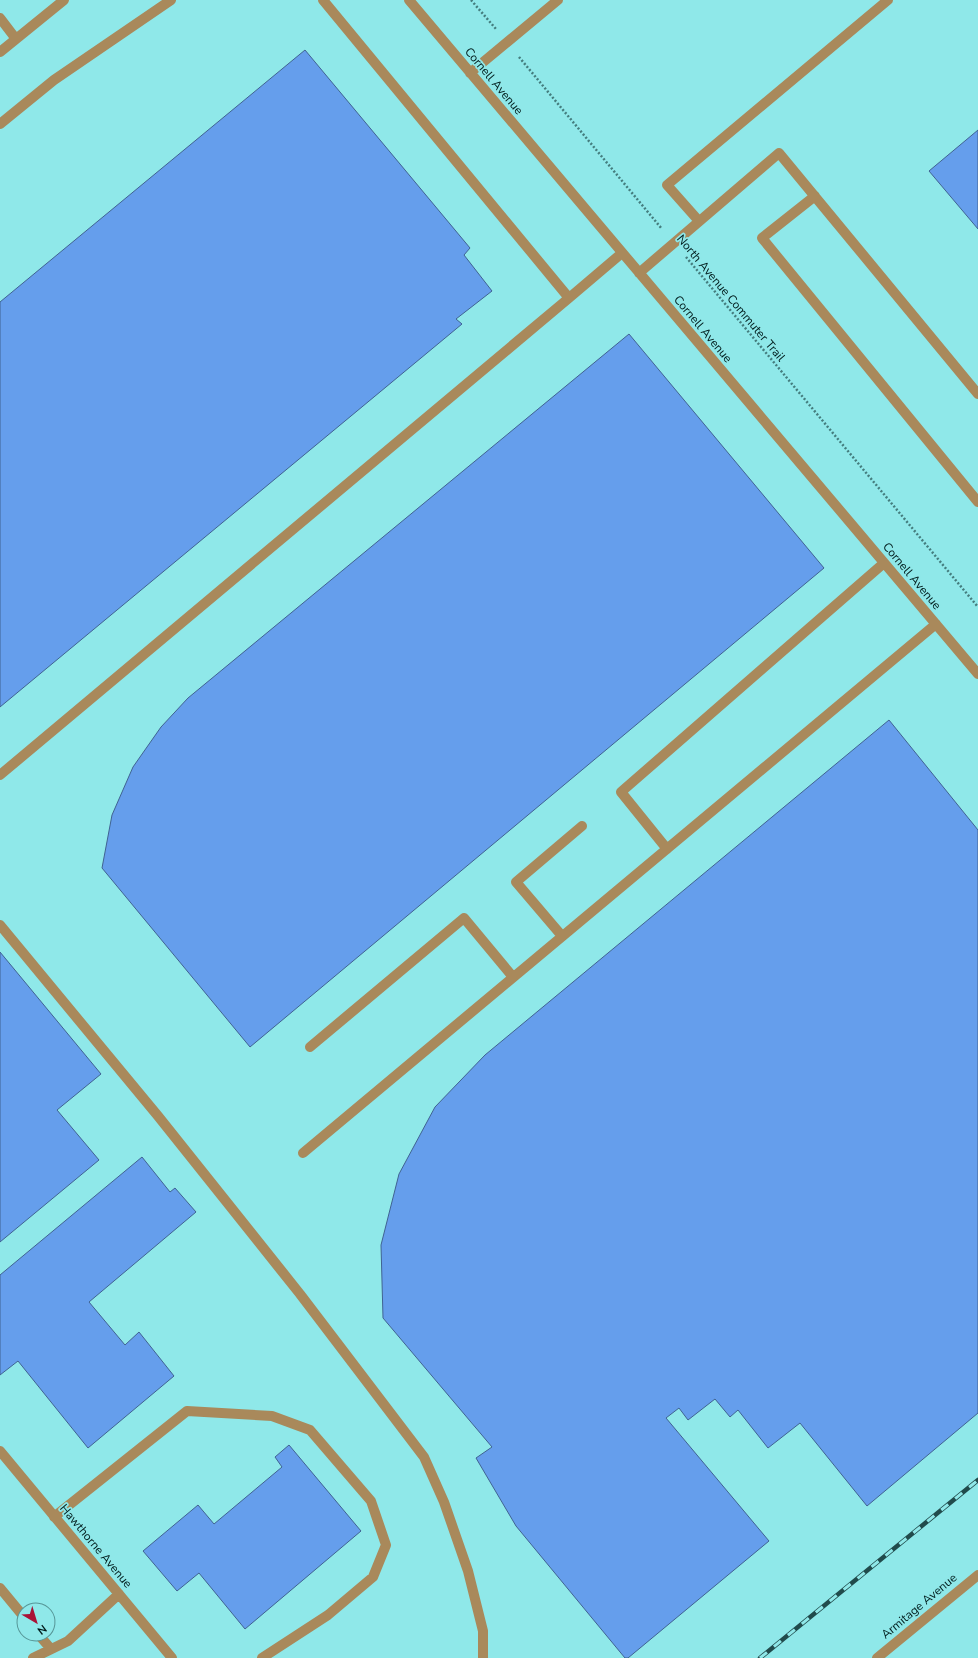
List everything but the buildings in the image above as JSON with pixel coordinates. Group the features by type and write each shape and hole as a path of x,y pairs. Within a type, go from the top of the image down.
{"street":[{"path":"0,52 64,0"},
{"path":"0,124 54,80 171,0"},
{"path":"323,0 569,298"},
{"name":"Cornell Avenue","path":"409,0 978,674"},
{"path":"470,73 557,0"},
{"path":"698,220 667,185 888,0"},
{"path":"0,18 16,39"},
{"path":"639,273 698,220 779,153 978,394"},
{"path":"814,196 762,238 978,502"},
{"path":"0,775 622,253"},
{"path":"667,849 621,792 884,563"},
{"path":"303,1153 936,624"},
{"path":"562,936 516,882 582,826"},
{"path":"310,1048 464,918 513,977"},
{"path":"0,925 158,1116 295,1288 424,1458 444,1502 468,1571 483,1631 483,1658"},
{"path":"54,1516 187,1411 272,1416 310,1430 371,1502 386,1545 373,1577 328,1616 262,1658"},
{"name":"Hawthorne Avenue","path":"0,1451 172,1658"},
{"name":"Armitage Avenue","path":"877,1658 978,1575"},
{"path":"0,1588 16,1607"},
{"path":"33,1658 68,1640 119,1594"},
{"path":"45,1642 51,1649"}],"path":[{"name":"North Avenue Commuter Trail","path":"472,0 978,607"}],"railway":[{"path":"760,1658 978,1480"}]}
